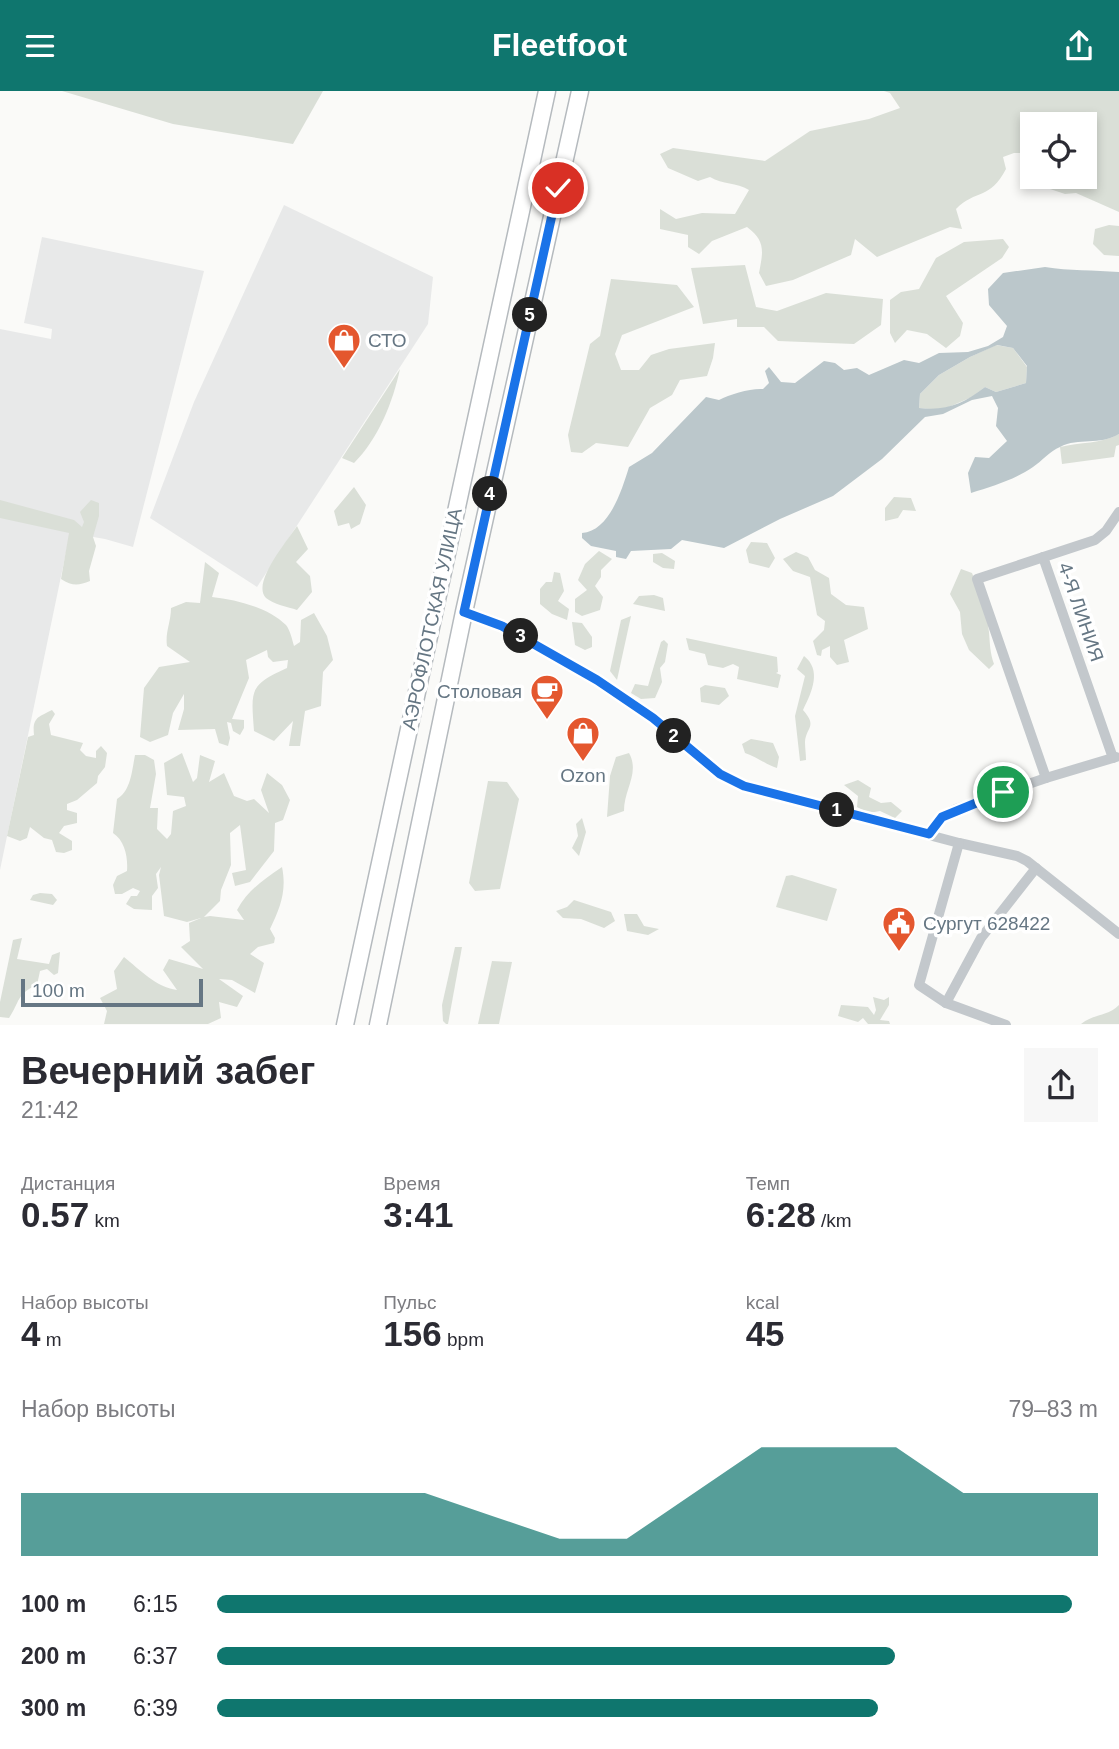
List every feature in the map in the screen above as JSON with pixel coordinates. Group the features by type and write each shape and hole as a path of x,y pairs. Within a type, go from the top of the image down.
{"main road":[{"name":"АЭРОФЛОТСКАЯ УЛИЦА","path":"345,1024 547,91"},
{"name":"АЭРОФЛОТСКАЯ УЛИЦА","path":"378,1024 464,612 580,91"}],"street":[{"path":"1046,778 977,579 1102,536 1119,512"},
{"name":"4-Я ЛИНИЯ","path":"1043,557 1116,757"},
{"path":"464,612 502,626 597,680 653,718 720,774 744,786 1017,856 1119,934"},
{"path":"929,834 942,817 956,809 1116,757"},
{"path":"959,843 919,985 946,1003 1006,1024"},
{"path":"946,1003 981,938 1036,868"}],"shaded area":[{"path":"62,91 323,91 293,144 173,124"},
{"path":"884,91 1119,91 1119,212 1076,193 1065,194 1050,189 1097,189 1097,112 1020,112 1020,153 1003,157 1006,169 994,186 956,209 962,229 950,227 877,257 855,239 851,255 793,280 766,286 759,273 762,247 747,227 712,241 699,254 688,247 688,235 660,229 660,209 676,219 702,213 735,214 749,190 710,177 698,181 668,168 660,154 673,148 765,161 810,131 869,119 900,108 890,93"},
{"path":"284,205 433,277 428,324 257,587 150,518 194,402"},
{"path":"1109,225 1119,226 1119,256 1104,255 1093,244 1095,229"},
{"path":"42,237 204,271 133,547 70,533 0,870 0,329 51,339 52,329 24,323"},
{"path":"1003,239 1009,247 1002,258 946,296 963,323 960,336 946,348 927,334 907,330 895,343 890,333 890,300 901,292 919,289 936,258 964,242"},
{"path":"745,265 756,307 777,311 826,293 883,299 881,325 854,344 778,341 764,327 737,327 737,319 703,324 691,268"},
{"path":"1045,267 1119,272 1119,434 1104,440 1067,444 1018,476 971,493 968,473 975,457 989,458 1007,441 996,426 998,408 992,396 972,400 943,414 925,417 882,459 833,496 724,548 682,540 671,549 631,551 626,559 616,557 616,551 591,546 582,538 582,533 600,525 607,517 629,467 652,453 706,397 719,400 753,389 763,389 769,383 765,371 769,367 781,382 795,383 824,361 835,363 844,370 857,368 869,375 904,360 919,363 939,353 968,352 988,346 1003,337 1007,326 989,305 988,289 1003,273","holes":["997,345 1013,348 1027,366 1026,383 996,392 985,387 954,405 919,408 920,394 939,375"]},
{"path":"611,279 677,285 694,307 622,335 615,354 621,370 639,370 651,355 669,349 715,343 713,358 707,376 680,380 672,395 650,408 628,447 596,443 582,453 571,452 568,435 590,344 600,336"},
{"path":"996,345 1013,348 1027,367 1026,383 996,392 985,387 972,397 942,410 919,408 920,394 939,375"},
{"path":"400,369 389,407 370,443 354,463 342,458"},
{"path":"1119,434 1119,445 1116,446 1114,457 1062,464 1060,447 1098,441"},
{"path":"354,487 366,505 360,524 351,529 349,523 338,526 334,511"},
{"path":"894,497 911,498 916,511 903,510 898,518 885,521 885,508"},
{"path":"0,500 74,520 82,527 84,522 80,512 91,500 99,503 99,516 93,537 96,546 89,571 90,581 75,584 61,579 69,533 0,518"},
{"path":"297,526 308,549 296,562 310,576 312,592 297,610 266,598 263,582 279,551"},
{"path":"751,542 767,543 775,558 769,568 749,563 746,550"},
{"path":"599,551 612,559 601,570 601,577 595,586 603,597 600,610 582,616 575,612 575,599 587,590 578,580 585,564"},
{"path":"796,552 808,557 815,570 829,578 831,594 846,605 864,607 868,629 844,640 849,662 837,665 830,657 830,646 822,650 821,656 817,655 813,641 824,630 825,621 817,615 810,577 793,571 783,559"},
{"path":"662,553 675,561 674,569 663,568 653,562 653,554"},
{"path":"205,562 219,573 212,597 241,602 270,613 286,625 294,646 300,642 301,620 314,613 327,636 333,660 323,672 321,706 305,711 300,746 289,746 293,721 274,741 254,731 255,691 265,679 287,668 288,660 273,662 268,657 267,650 246,660 249,678 232,719 244,720 244,728 240,735 233,731 231,723 227,722 230,738 228,746 219,743 215,729 178,730 184,709 184,694 173,713 168,735 150,742 140,737 144,688 159,667 190,662 167,646 167,632 171,608 186,602 200,603"},
{"path":"961,569 972,573 985,609 994,664 989,669 969,650 962,634 960,612 950,594"},
{"path":"554,572 560,573 564,591 558,601 569,609 567,620 552,614 540,604 540,589 546,582 552,582"},
{"path":"654,595 663,598 665,611 633,604 639,596"},
{"path":"631,616 617,680 610,671 621,620"},
{"path":"572,622 582,623 592,637 592,647 585,650 575,645"},
{"path":"686,638 777,657 776,673 781,675 778,688 737,679 739,667 733,664 723,668 708,665 705,654 689,650"},
{"path":"664,640 668,644 665,662 660,668 662,682 655,698 641,699 631,693 635,684 648,686 661,642"},
{"path":"804,656 813,668 814,681 803,710 810,720 810,727 805,742 806,760 800,761 795,716 805,676 797,669"},
{"path":"705,685 725,688 729,696 719,705 701,702 700,688"},
{"path":"52,710 55,714 49,724 51,735 83,743 80,750 86,756 96,758 96,751 101,746 107,753 105,767 98,776 97,783 77,800 67,804 67,810 77,813 77,823 64,826 59,833 72,841 72,850 64,853 56,852 52,840 44,838 30,827 27,838 20,841 7,836 28,737 34,735 37,718"},
{"path":"751,739 773,743 779,757 777,768 745,753 742,744"},
{"path":"182,753 193,782 197,778 200,755 215,761 209,782 224,773 234,796 247,801 254,799 269,813 261,790 267,773 282,785 290,800 283,820 275,823 274,851 250,882 235,886 232,873 246,870 240,825 230,833 231,865 221,890 220,901 204,917 244,920 237,910 241,903 256,886 282,867 282,899 270,929 275,938 274,943 258,947 250,954 264,963 255,993 232,980 219,979 243,996 237,1007 219,1002 221,1018 208,1024 104,1024 107,1011 100,998 117,989 114,971 124,957 155,982 177,990 163,970 169,959 203,969 181,947 190,941 189,923 201,918 187,922 164,916 159,875 161,867 156,874 158,888 152,896 152,910 134,909 126,904 131,896 137,896 140,891 133,888 122,894 115,894 113,885 117,876 127,871 125,850 113,833 117,799 128,786 135,755 145,755 154,760 156,774 150,808 158,808 157,829 167,839 171,834 173,811 186,806 184,797 167,795 164,763"},
{"path":"629,753 633,767 624,811 607,817 610,776 616,757"},
{"path":"858,780 871,788 869,797 881,803 891,802 902,811 895,818 880,811 869,813 857,807 858,796 844,785"},
{"path":"488,781 507,782 519,799 500,889 475,891 469,883"},
{"path":"582,818 586,832 579,856 572,848 578,836 576,824"},
{"path":"792,875 837,889 827,921 776,907 786,876"},
{"path":"52,894 57,900 53,905 30,900 33,895"},
{"path":"574,900 611,912 615,921 604,928 581,919 563,918 556,911 567,907"},
{"path":"624,914 637,914 644,926 659,929 648,935 627,931"},
{"path":"22,938 17,959 49,964 52,955 60,952 58,973 54,975 47,969 40,971 37,985 22,995 9,1018 0,1017 0,1002 13,940"},
{"path":"455,947 462,947 446,1024 443,1021 442,1005"},
{"path":"492,961 512,962 499,1024 478,1024"},
{"path":"873,997 884,1000 889,997 889,1005 880,1020 889,1021 890,1024 868,1024 863,1018 858,1022 838,1016 841,1005 868,1007 874,1015 876,1010"},
{"path":"1119,1005 1119,1024 1081,1024 1110,1011"}],"place":[{"name":"СТО","path":"344,370"},
{"name":"Столовая","path":"547,721"},
{"name":"Ozon","path":"583,763"},
{"name":"Сургут 628422","path":"899,953"}],"route":[{"path":"558,188 464,612 502,626 597,680 653,718 720,774 744,786 929,834 935,822 956,809 1003,792"}]}
